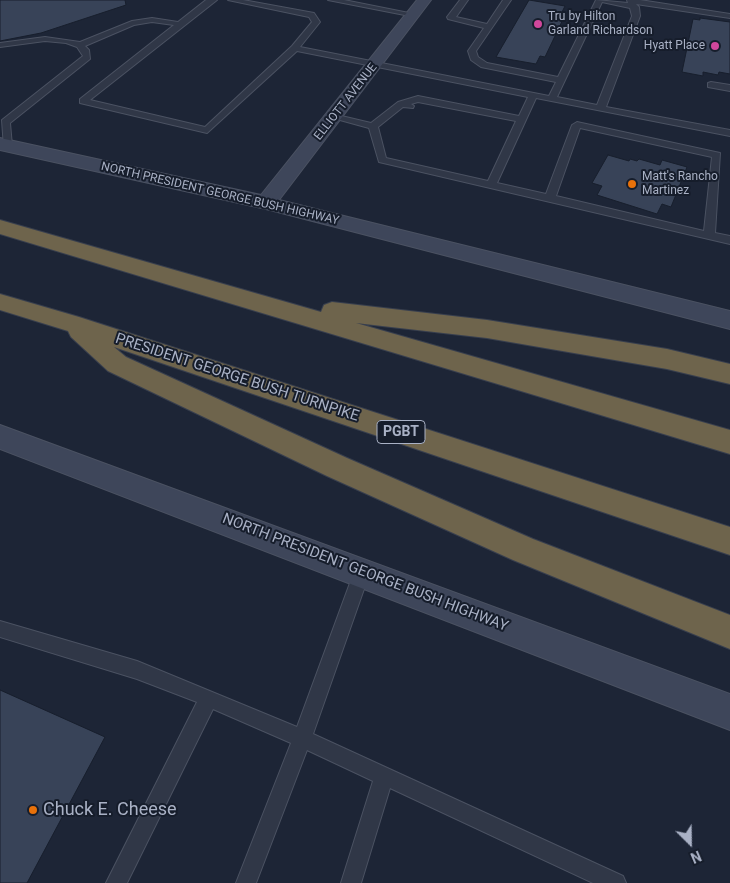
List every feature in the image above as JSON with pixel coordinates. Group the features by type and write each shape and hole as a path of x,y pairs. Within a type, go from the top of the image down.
{"highway":[{"path":"0,227 730,442"},
{"name":"PRESIDENT GEORGE BUSH TURNPIKE","path":"0,302 71,323 730,541"},
{"path":"257,302 487,328 667,359 730,374"},
{"path":"71,323 117,364 446,517 595,580 730,632"}],"main road":[{"name":"ELLIOTT AVENUE","path":"266,203 424,0"},
{"name":"NORTH PRESIDENT GEORGE BUSH HIGHWAY","path":"4,145 266,203 730,320"},
{"name":"NORTH PRESIDENT GEORGE BUSH HIGHWAY","path":"2,440 362,572 730,712"}],"lane":[{"path":"213,0 210,0 83,100 207,130 295,48 316,22 311,15 232,0"},
{"path":"332,0 414,14"},
{"path":"464,0 452,17 489,27"},
{"path":"507,0 472,51 474,58 484,65 561,80"},
{"path":"552,98 601,0 730,16"},
{"path":"601,107 636,16 633,3"},
{"path":"80,45 132,23 152,20 180,24"},
{"path":"0,46 45,39 67,41 80,45 85,50 87,57 5,122 4,145"},
{"path":"295,48 552,98 580,115 717,155 709,235"},
{"path":"711,85 730,88"},
{"path":"491,186 533,95"},
{"path":"373,126 401,104 418,99 519,123"},
{"path":"401,104 413,107"},
{"path":"550,198 580,115 601,107 730,133"},
{"path":"426,109 519,123"},
{"path":"334,117 373,126"},
{"path":"373,126 382,160 730,240"},
{"path":"246,883 302,738 362,572"},
{"path":"0,628 137,670 209,698 302,738 616,883"},
{"path":"116,883 209,698"},
{"path":"351,883 384,776"}],"building":[{"path":"0,0 125,0 126,5 41,33 0,41"},
{"name":"Tru by Hilton Garland Richardson","path":"529,0 565,6 562,12 566,13 545,57 540,56 536,64 496,57"},
{"name":"Hyatt Place","path":"700,18 730,22 730,74 719,72 718,75 703,72 703,76 682,72 693,19 700,20"},
{"name":"Matt's Rancho Martinez","path":"608,155 629,161 630,159 637,161 639,159 660,165 662,160 687,167 671,207 662,204 657,214 597,195 602,186 592,183"},
{"name":"Chuck E. Cheese","path":"0,690 105,737 27,883 0,883"}],"place":[{"name":"Tru by Hilton Garland Richardson","path":"538,24"},
{"name":"Hyatt Place","path":"715,46"},
{"name":"Matt's Rancho Martinez","path":"632,184"},
{"name":"Chuck E. Cheese","path":"33,810"}]}
